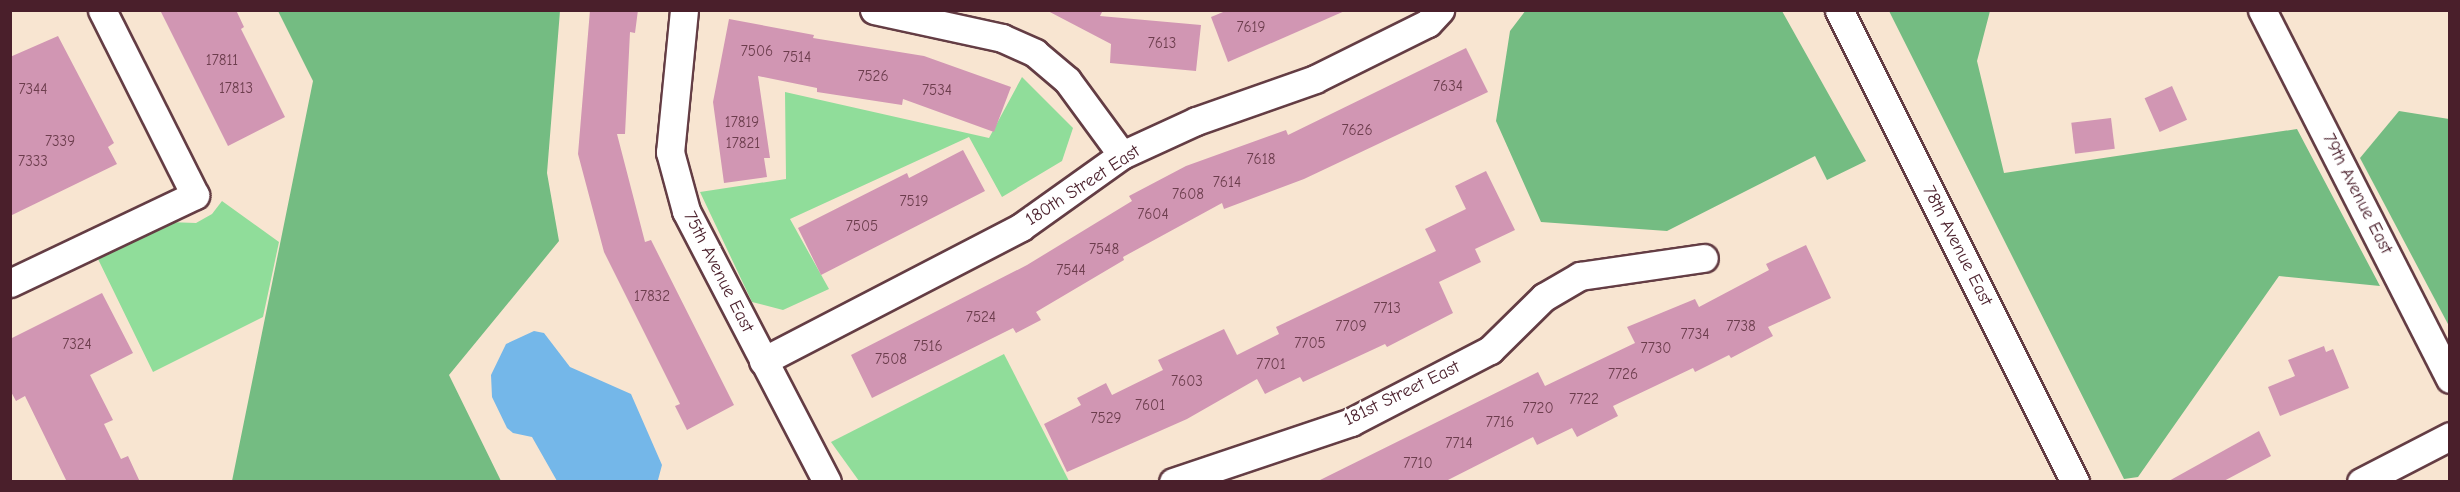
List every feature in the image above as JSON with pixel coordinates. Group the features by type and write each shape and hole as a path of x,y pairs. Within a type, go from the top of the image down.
{"street":[{"path":"10,283 195,195 102,10"},
{"name":"75th Avenue East","path":"684,10 670,152 686,211 827,482"},
{"path":"874,10 1002,38 1035,53 1073,87 1122,155"},
{"name":"180th Street East","path":"763,361 1021,226 1122,155 1196,121 1315,79 1428,22 1440,10"},
{"name":"78th Avenue East","path":"1839,10 2075,482"},
{"name":"79th Avenue East","path":"2262,10 2450,379"},
{"name":"181st Street East","path":"1173,482 1351,422 1490,350 1544,297 1580,276 1704,258"},
{"path":"2361,482 2450,436"}],"green space":[{"path":"1526,10 1782,11 1866,161 1827,180 1815,156 1667,231 1541,222 1496,121 1510,31"},
{"path":"278,11 560,11 547,173 559,241 449,375 501,481 232,481 313,81"},
{"path":"1889,11 1990,11 1977,61 2004,173 2297,129 2380,286 2279,276 2138,477 2124,479"},
{"path":"1022,77 1073,128 1062,161 1002,197 969,137 790,219 829,289 783,310 752,302 700,192 786,179 785,92 989,138"},
{"path":"2399,111 2449,119 2449,326 2360,158"},
{"path":"222,201 279,242 263,317 153,372 97,257 168,222 196,223 212,214"},
{"path":"1004,354 1069,481 859,481 831,442"}],"water":[{"path":"534,331 544,333 570,367 631,394 662,465 658,480 557,481 532,437 513,433 507,428 492,397 491,375 506,344"}],"building":[{"path":"160,10 236,10 244,27 241,29 285,117 228,146"},
{"path":"590,10 638,10 635,33 630,32 625,134 617,134 645,242 651,240 734,405 687,430 675,406 680,404 604,252 578,154"},
{"path":"1046,10 1103,10 1100,16 1201,25 1196,71 1110,63 1111,44"},
{"path":"1228,10 1347,10 1228,62 1211,17"},
{"path":"729,19 814,35 813,38 924,56 1011,87 994,132 903,99 902,105 817,92 817,88 758,76 770,158 764,158 767,177 724,183 713,102"},
{"path":"58,36 114,143 108,147 117,164 10,216 10,57"},
{"path":"1466,48 1488,92 1304,179 1224,209 1222,203 1123,257 1124,260 1036,312 1041,320 1016,333 1013,328 872,398 851,355 1027,265 1132,201 1129,196 1186,166 1286,130 1288,135"},
{"path":"2172,86 2187,120 2160,132 2145,98"},
{"path":"2111,118 2115,149 2075,154 2071,123"},
{"path":"963,150 985,191 821,275 798,228 907,173 909,178"},
{"path":"1486,171 1515,230 1475,249 1481,262 1439,282 1453,313 1387,347 1385,344 1303,382 1300,377 1265,394 1257,379 1187,419 1067,472 1044,424 1081,405 1077,398 1106,383 1112,395 1163,370 1158,360 1224,329 1237,355 1279,334 1276,327 1436,251 1425,229 1466,209 1455,186"},
{"path":"1806,245 1831,298 1768,327 1773,336 1731,358 1729,355 1695,372 1693,368 1613,406 1618,416 1577,437 1572,428 1537,445 1533,437 1444,482 1316,482 1538,372 1545,386 1635,343 1627,327 1695,299 1699,307 1769,270 1766,264"},
{"path":"102,293 133,353 90,375 113,420 104,424 121,459 128,456 140,482 67,482 25,396 16,401 10,390 10,339"},
{"path":"2324,346 2326,352 2333,349 2349,388 2280,416 2268,387 2295,376 2288,360"},
{"path":"2259,431 2271,456 2222,482 2167,482"}]}
